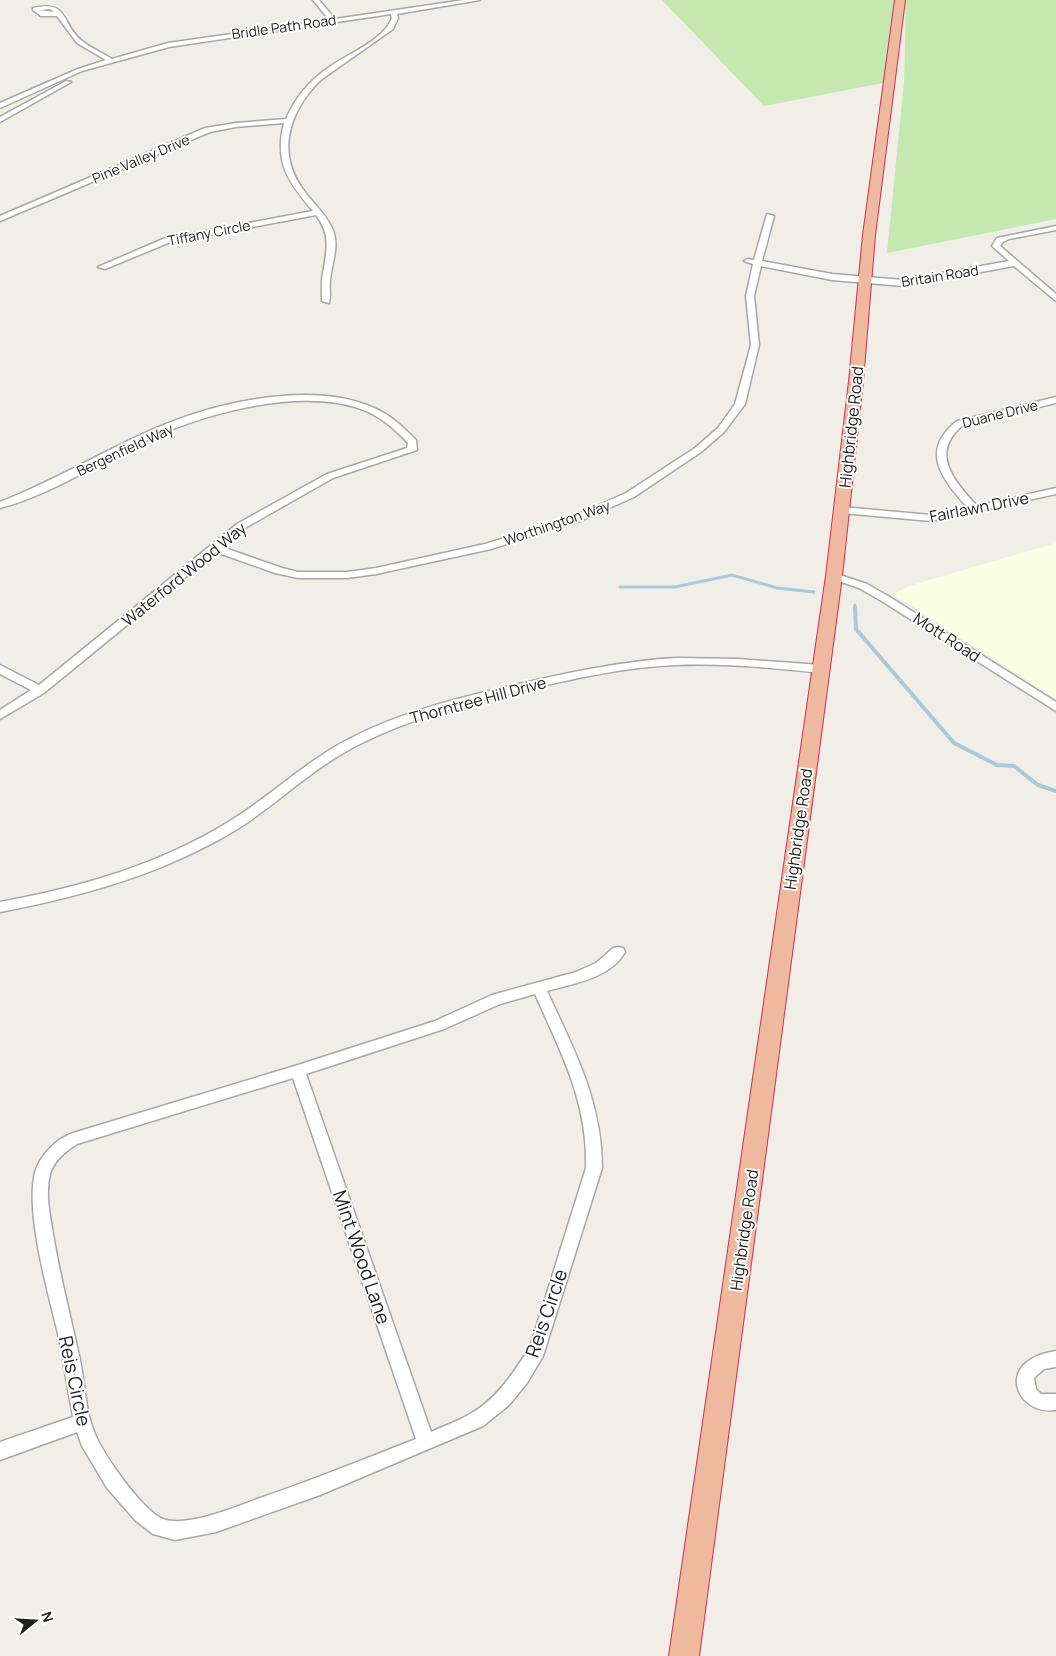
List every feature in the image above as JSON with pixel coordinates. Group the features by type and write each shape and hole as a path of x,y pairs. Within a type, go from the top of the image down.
{"highway":[{"name":"Highbridge Road","path":"684,1656 834,576 865,280 900,0"}],"street":[{"path":"316,0 333,20"},
{"name":"Bridle Path Road","path":"0,106 44,85 110,60 189,41 393,12 449,2 477,0"},
{"path":"326,301 326,279 332,239 319,212 296,186 288,170 285,158 287,121 298,101 316,81 340,61 391,28 395,18 393,12"},
{"path":"58,14 79,42 110,60"},
{"name":"Bridle Path Road","path":"0,120 93,66"},
{"name":"Pine Valley Drive","path":"0,219 208,130 236,125 287,121"},
{"name":"Tiffany Circle","path":"102,266 166,241 319,212"},
{"name":"Worthington Way","path":"213,547 279,571 306,575 346,575 376,571 528,535 576,519 630,495 698,450 721,430 740,404 755,345 750,296 753,262 770,216"},
{"path":"1056,228 1007,237 997,242 999,250 1056,298"},
{"path":"753,262 832,277 865,280"},
{"name":"Britain Road","path":"865,280 903,283 922,281 1014,263"},
{"name":"Bergenfield Way","path":"0,505 33,494 158,432 196,418 240,406 284,399 324,399 362,406 394,422 413,442 412,450"},
{"name":"Duane Drive","path":"975,510 955,488 945,472 942,445 945,437 952,428 960,423 1056,400"},
{"name":"Waterford Wood Way","path":"0,716 40,690 213,547 275,505 330,476 412,450"},
{"name":"Fairlawn Drive","path":"842,510 931,518 1056,491"},
{"name":"Mott Road","path":"834,576 863,586 884,598 1056,707"},
{"name":"Thorntree Hill Drive","path":"0,907 99,884 174,857 237,823 307,769 339,750 416,714 534,684 613,667 656,663 746,662 821,669"},
{"path":"0,669 40,690"},
{"name":"Reis Circle","path":"539,988 586,1093 596,1143 594,1168 536,1350 521,1377 503,1399 477,1420 426,1443 320,1486 216,1523 175,1531 159,1528 142,1515 113,1482 88,1440 82,1422 72,1361 51,1269 40,1202 43,1172 46,1163 57,1149 73,1138 298,1071 439,1025 497,999 580,977 601,967 618,952"},
{"name":"Mint Wood Lane","path":"298,1071 426,1443"},
{"path":"1056,1359 1035,1365 1026,1373 1024,1382 1032,1398 1037,1402 1051,1404 1056,1402"},
{"path":"0,1451 82,1422"}],"shaded area":[{"path":"1056,543 1056,699 893,594 909,586"}],"green space":[{"path":"662,0 895,0 883,83 764,106"},
{"path":"906,0 1056,0 1056,219 887,253 904,82"}],"waterway":[{"path":"620,587 675,587 732,575 777,588 814,592"},
{"path":"855,607 856,629 954,743 997,765 1014,766 1038,785 1056,791"}]}
